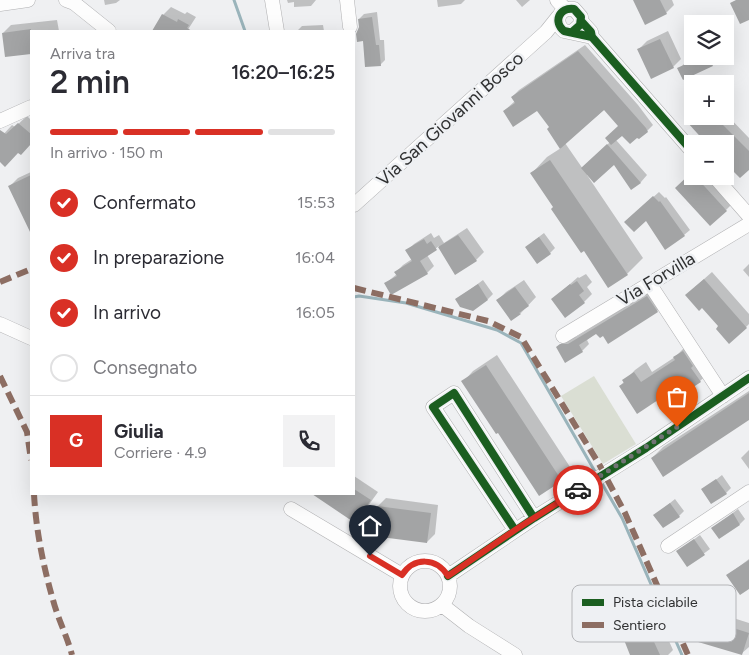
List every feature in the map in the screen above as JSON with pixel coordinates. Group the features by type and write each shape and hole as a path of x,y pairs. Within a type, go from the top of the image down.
{"street":[{"path":"0,4 28,0"},
{"path":"66,0 74,3 108,30"},
{"path":"272,0 277,30"},
{"path":"347,0 350,27"},
{"path":"570,13 684,142"},
{"name":"Via San Giovanni Bosco","path":"355,204 546,32 570,13"},
{"path":"0,121 30,107"},
{"path":"722,185 749,216"},
{"name":"Via Forvilla","path":"563,336 749,224"},
{"path":"649,283 723,396"},
{"path":"0,324 30,338"},
{"path":"448,576 515,530 598,478 749,378"},
{"path":"515,530 433,407 454,392 534,518"},
{"path":"668,546 749,492"},
{"path":"291,509 402,575"},
{"path":"425,561 439,565 448,576 450,592 442,605 433,610 423,612 413,609 400,595 399,585 402,575 411,565 425,561"},
{"path":"442,605 469,626 515,655"}],"shaded area":[{"path":"594,376 636,444 603,464 561,396"}],"building":[{"path":"633,0 660,0 667,14 645,25"},
{"path":"736,0 749,0 749,20 740,24 730,3"},
{"path":"162,14 177,22 178,19 189,25 187,28 190,30 153,30"},
{"path":"372,17 376,45 379,45 381,66 365,67 363,41 357,42 358,19"},
{"path":"31,29 30,54 5,57 2,33"},
{"path":"660,39 674,68 651,79 637,49"},
{"path":"578,51 646,128 648,132 639,139 637,138 630,144 622,136 611,145 605,138 618,126 604,110 560,149 547,129 549,127 537,111 513,127 503,111 515,103 511,97"},
{"path":"684,65 713,66 694,75 684,75 683,80 677,68"},
{"path":"18,123 30,133 30,145 21,155 18,153 5,167 0,162 0,130 6,134"},
{"path":"690,125 723,125 733,135 699,135"},
{"path":"734,136 749,151 749,170 740,178 734,172"},
{"path":"607,144 641,183 631,190 614,165 594,183 581,168"},
{"path":"550,160 628,275 608,288 584,251 581,253 551,209 553,207 530,173"},
{"path":"30,175 30,232 8,186"},
{"path":"684,180 684,185 703,185 727,211 710,226 675,188"},
{"path":"653,196 660,201 685,236 665,250 646,221 634,232 624,222"},
{"path":"458,235 477,261 455,275 438,247"},
{"path":"539,237 551,254 537,264 525,247"},
{"path":"424,239 427,244 431,241 437,250 420,261 428,274 391,295 384,283 397,276 394,272 412,261 405,250"},
{"path":"704,279 747,328 729,344 716,329 718,326 702,308 699,311 685,295"},
{"path":"577,281 584,291 579,295 585,303 565,318 551,299 570,284"},
{"path":"478,284 488,300 473,311 460,307 455,299"},
{"path":"515,287 529,306 511,321 496,300"},
{"path":"647,296 658,312 608,344 603,336 600,338 596,334 579,345 583,352 565,363 556,347 560,344 568,344"},
{"path":"683,351 693,366 691,368 701,382 684,393 679,386 637,414 619,386 624,383 622,380 634,372 641,382 675,360 673,357"},
{"path":"486,365 562,481 539,496 461,381"},
{"path":"749,393 749,420 663,477 651,458"},
{"path":"716,479 727,494 711,504 701,489"},
{"path":"355,490 371,500 355,523 313,495 355,495"},
{"path":"670,503 680,517 663,528 653,515"},
{"path":"377,506 431,513 427,543 373,536"},
{"path":"733,513 740,525 719,539 711,528"},
{"path":"694,539 705,555 687,567 676,551"},
{"path":"749,560 749,589 740,595 736,589 736,585 733,585 726,575"},
{"path":"736,629 749,633 742,655 698,642 736,642"},
{"path":"625,642 654,642 660,655 630,655"}],"waterway":[{"path":"234,0 245,30"},
{"path":"355,297 406,303 497,330 521,343 597,475"},
{"path":"600,480 622,518 651,585"},
{"path":"676,642 682,655"}],"marked path":[{"path":"0,282 30,269"},
{"path":"355,288 488,321 521,337 599,464 625,513 657,585"},
{"path":"0,376 27,432 30,453"},
{"path":"34,495 38,534 46,574 55,607 72,655"},
{"path":"682,642 688,655"}],"cycle path":[{"path":"572,32 580,25 581,17 574,9 569,9 561,13 558,20 564,31 592,37"},
{"path":"581,21 591,32 592,37 684,142"},
{"path":"448,576 534,518 646,448 749,378"},
{"path":"515,530 433,407 454,393 534,518"}],"way so far":[{"path":"578,490 677,427"}],"route":[{"path":"370,556 402,575 411,565 425,561 439,565 448,576 578,490"}]}
